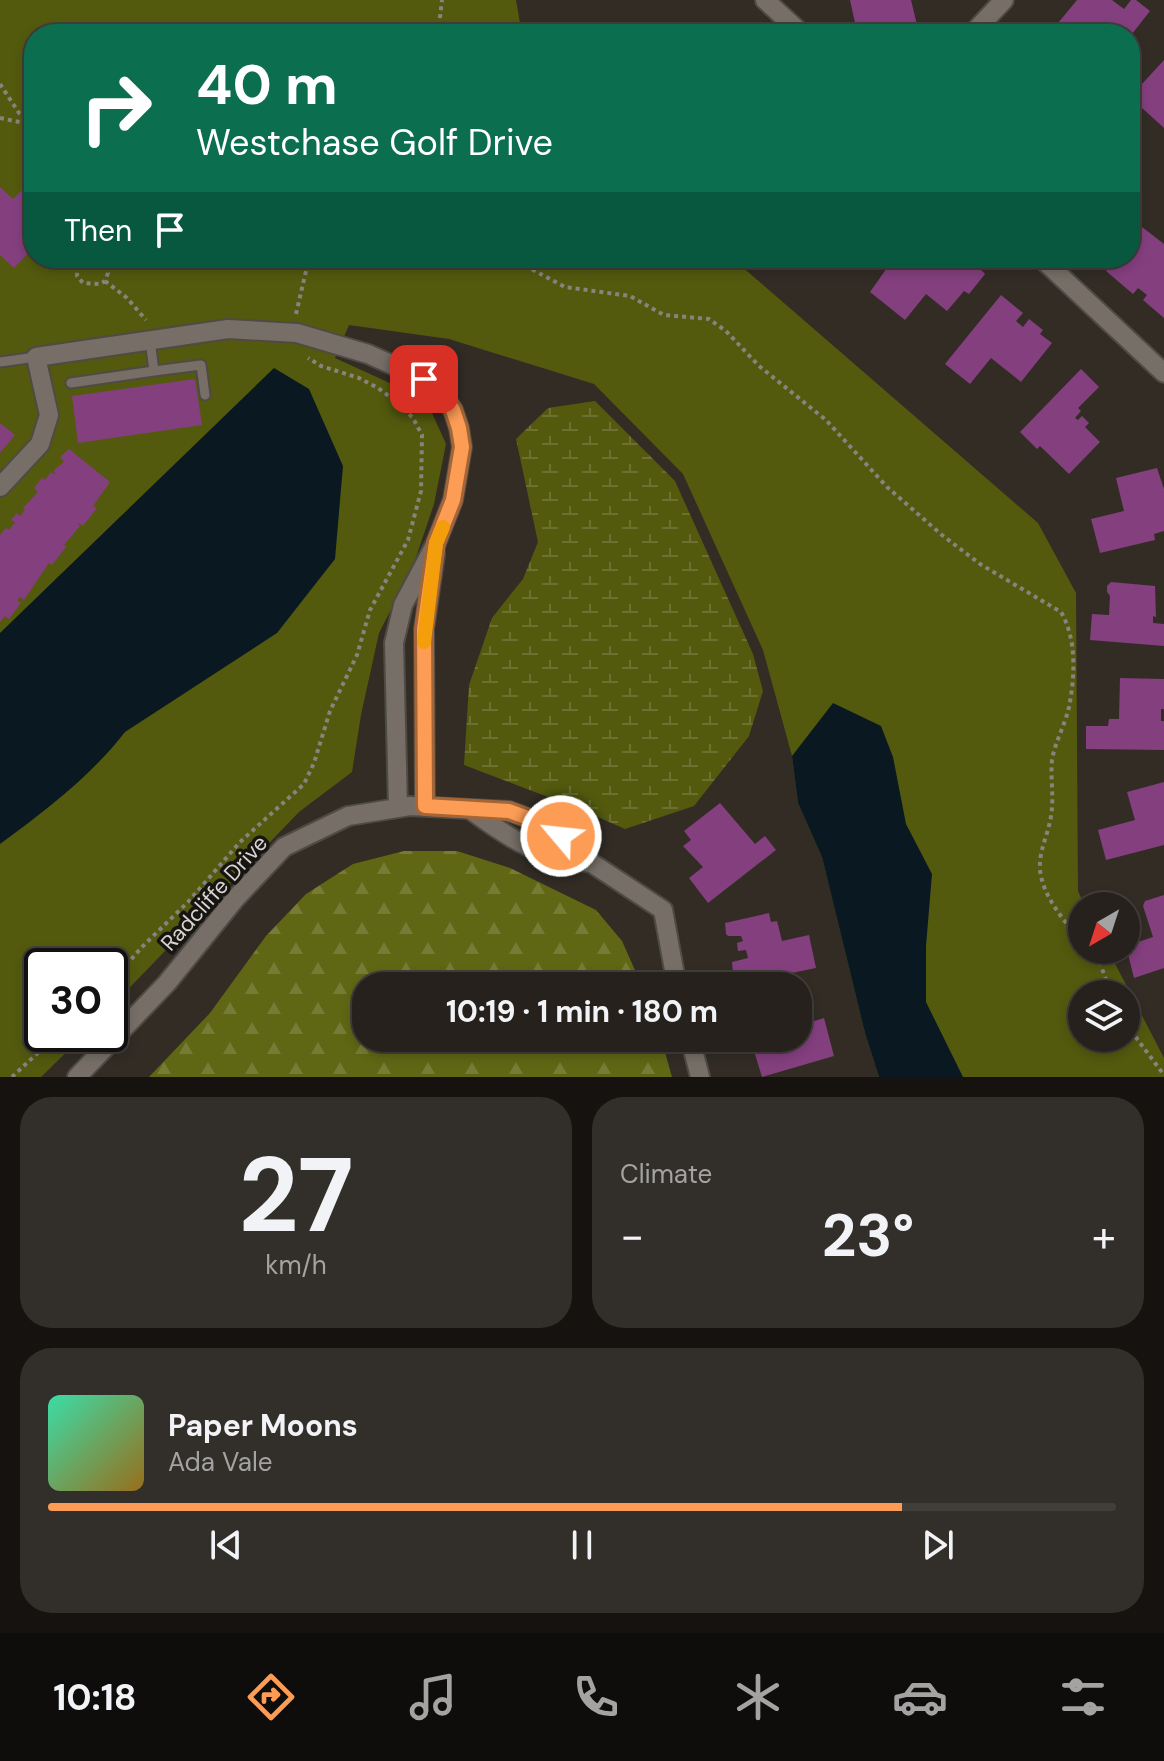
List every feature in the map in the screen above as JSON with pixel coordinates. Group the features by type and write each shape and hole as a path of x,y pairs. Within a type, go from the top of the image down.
{"street":[{"path":"765,0 791,24"},
{"path":"981,24 1004,0"},
{"path":"1052,268 1164,373"},
{"path":"0,487 40,444 49,415 36,357 228,329 297,333 368,354 424,379 441,392 453,410 462,447 453,500 436,543 403,605 394,643 398,808"},
{"path":"425,806 424,629 436,543"},
{"name":"Radcliffe Drive","path":"77,1077 167,983 235,899 284,847 348,816 425,806 509,811 536,821 561,836 593,864 663,910 674,972"},
{"name":"Radcliffe Drive","path":"472,811 538,853 593,864"},
{"path":"694,1052 700,1077"}],"lane":[{"path":"150,340 154,371"},
{"path":"0,362 36,357"},
{"path":"71,383 201,365 205,395"}],"path":[{"path":"439,24 442,0"},
{"path":"0,95 1,86"},
{"path":"1,86 24,117"},
{"path":"0,118 24,122"},
{"path":"78,268 77,276 83,283 100,284 105,281 106,268"},
{"path":"128,964 240,842 304,784 330,711 357,655 370,610 408,540 421,491 424,449 422,435 413,418 378,388 359,378 321,366 308,358 297,345 297,303 305,284 307,268"},
{"path":"527,268 565,287 630,296 664,315 709,319 726,331 759,366 826,420 887,487 932,527 980,564 1061,612 1069,625 1073,642 1069,706 1053,755 1053,797 1050,821 1041,849 1040,870 1046,891 1068,922"},
{"path":"105,281 147,320 150,340"},
{"path":"1140,1043 1164,1075"},
{"path":"12,1077 39,1052"}],"green space":[{"path":"0,0 516,0 520,24 24,24 24,268 744,268 1038,523 1076,593 1078,892 1068,892 1068,964 1115,964 1124,980 1068,980 1068,1052 1140,1052 1140,1012 1164,1058 1164,1077 879,1077 865,1033 822,857 798,803 792,756 763,650 683,474 594,384 449,339 349,325 335,358 405,390 432,413 446,444 434,504 412,569 379,633 352,772 299,812 128,989 128,948 24,948 24,1052 67,1052 41,1077 0,1077"},
{"path":"595,401 675,481 753,654 763,691 749,736 694,806 625,829 464,765 469,685 492,618 523,579 538,542 516,439 548,408"},
{"path":"404,851 457,851 510,868 596,910 622,941 636,972 352,972 352,1052 665,1052 672,1077 149,1077 210,1013 266,936 306,894 353,864"}],"water":[{"path":"274,368 309,389 343,466 335,559 277,633 125,732 82,778 0,844 0,633"},
{"path":"833,703 881,726 893,757 906,824 932,874 926,946 926,1002 963,1077 879,1077 865,1033 822,857 798,803 792,756"}],"building":[{"path":"850,0 911,0 917,24 861,22 855,23"},
{"path":"1077,0 1112,0 1124,9 1131,0 1136,0 1150,11 1140,24 1058,23"},
{"path":"1164,60 1164,128 1140,106 1140,86"},
{"path":"0,187 13,199 24,188 24,258 14,268 0,255"},
{"path":"1142,227 1164,244 1164,318 1143,300 1147,295 1138,288 1133,294 1106,271 1109,268 1140,268"},
{"path":"887,268 980,268 985,274 969,294 964,291 947,311 926,294 905,320 870,292"},
{"path":"1001,295 1023,313 1016,321 1023,327 1029,319 1043,330 1040,334 1052,343 1021,382 991,358 970,384 945,364"},
{"path":"1081,369 1099,387 1078,408 1081,411 1075,418 1078,420 1082,416 1089,423 1085,427 1100,442 1069,474 1020,432"},
{"path":"195,379 202,425 78,443 72,396"},
{"path":"0,423 15,435 0,453"},
{"path":"69,449 110,482 93,506 97,508 83,526 77,522 80,526 64,545 66,547 52,565 49,563 24,600 20,597 17,600 21,603 9,619 5,616 0,622 0,535 6,528 9,530 15,522 11,520 17,513 20,516 25,510 23,508 38,492 34,488 42,478 45,480 51,472 55,475 54,470 64,462 60,457"},
{"path":"1157,468 1164,489 1164,531 1154,534 1155,540 1100,553 1091,519 1124,511 1116,478"},
{"path":"1111,582 1155,586 1156,617 1153,616 1153,623 1164,624 1164,646 1090,640 1092,614 1109,615 1107,586"},
{"path":"1120,678 1164,679 1161,721 1164,721 1164,750 1086,749 1086,726 1108,726 1109,719 1119,719"},
{"path":"1164,782 1164,845 1106,860 1098,830 1135,820 1127,792"},
{"path":"720,803 755,844 765,836 776,850 708,903 689,878 703,867 683,846 691,840 684,831"},
{"path":"1164,895 1164,968 1134,978 1130,964 1140,964 1140,941 1153,937 1143,906 1145,901"},
{"path":"769,913 771,922 777,921 782,941 809,935 816,968 796,972 733,972 732,962 748,958 746,950 738,951 737,943 743,941 741,936 728,936 725,923"},
{"path":"824,1018 834,1056 762,1077 754,1052 812,1052 812,1022"}],"slow traffic":[{"path":"424,642 436,543 443,527"}],"route":[{"path":"424,379 441,392 453,410 462,447 453,500 436,543 424,629 425,806 509,811 536,821 561,836"}]}
